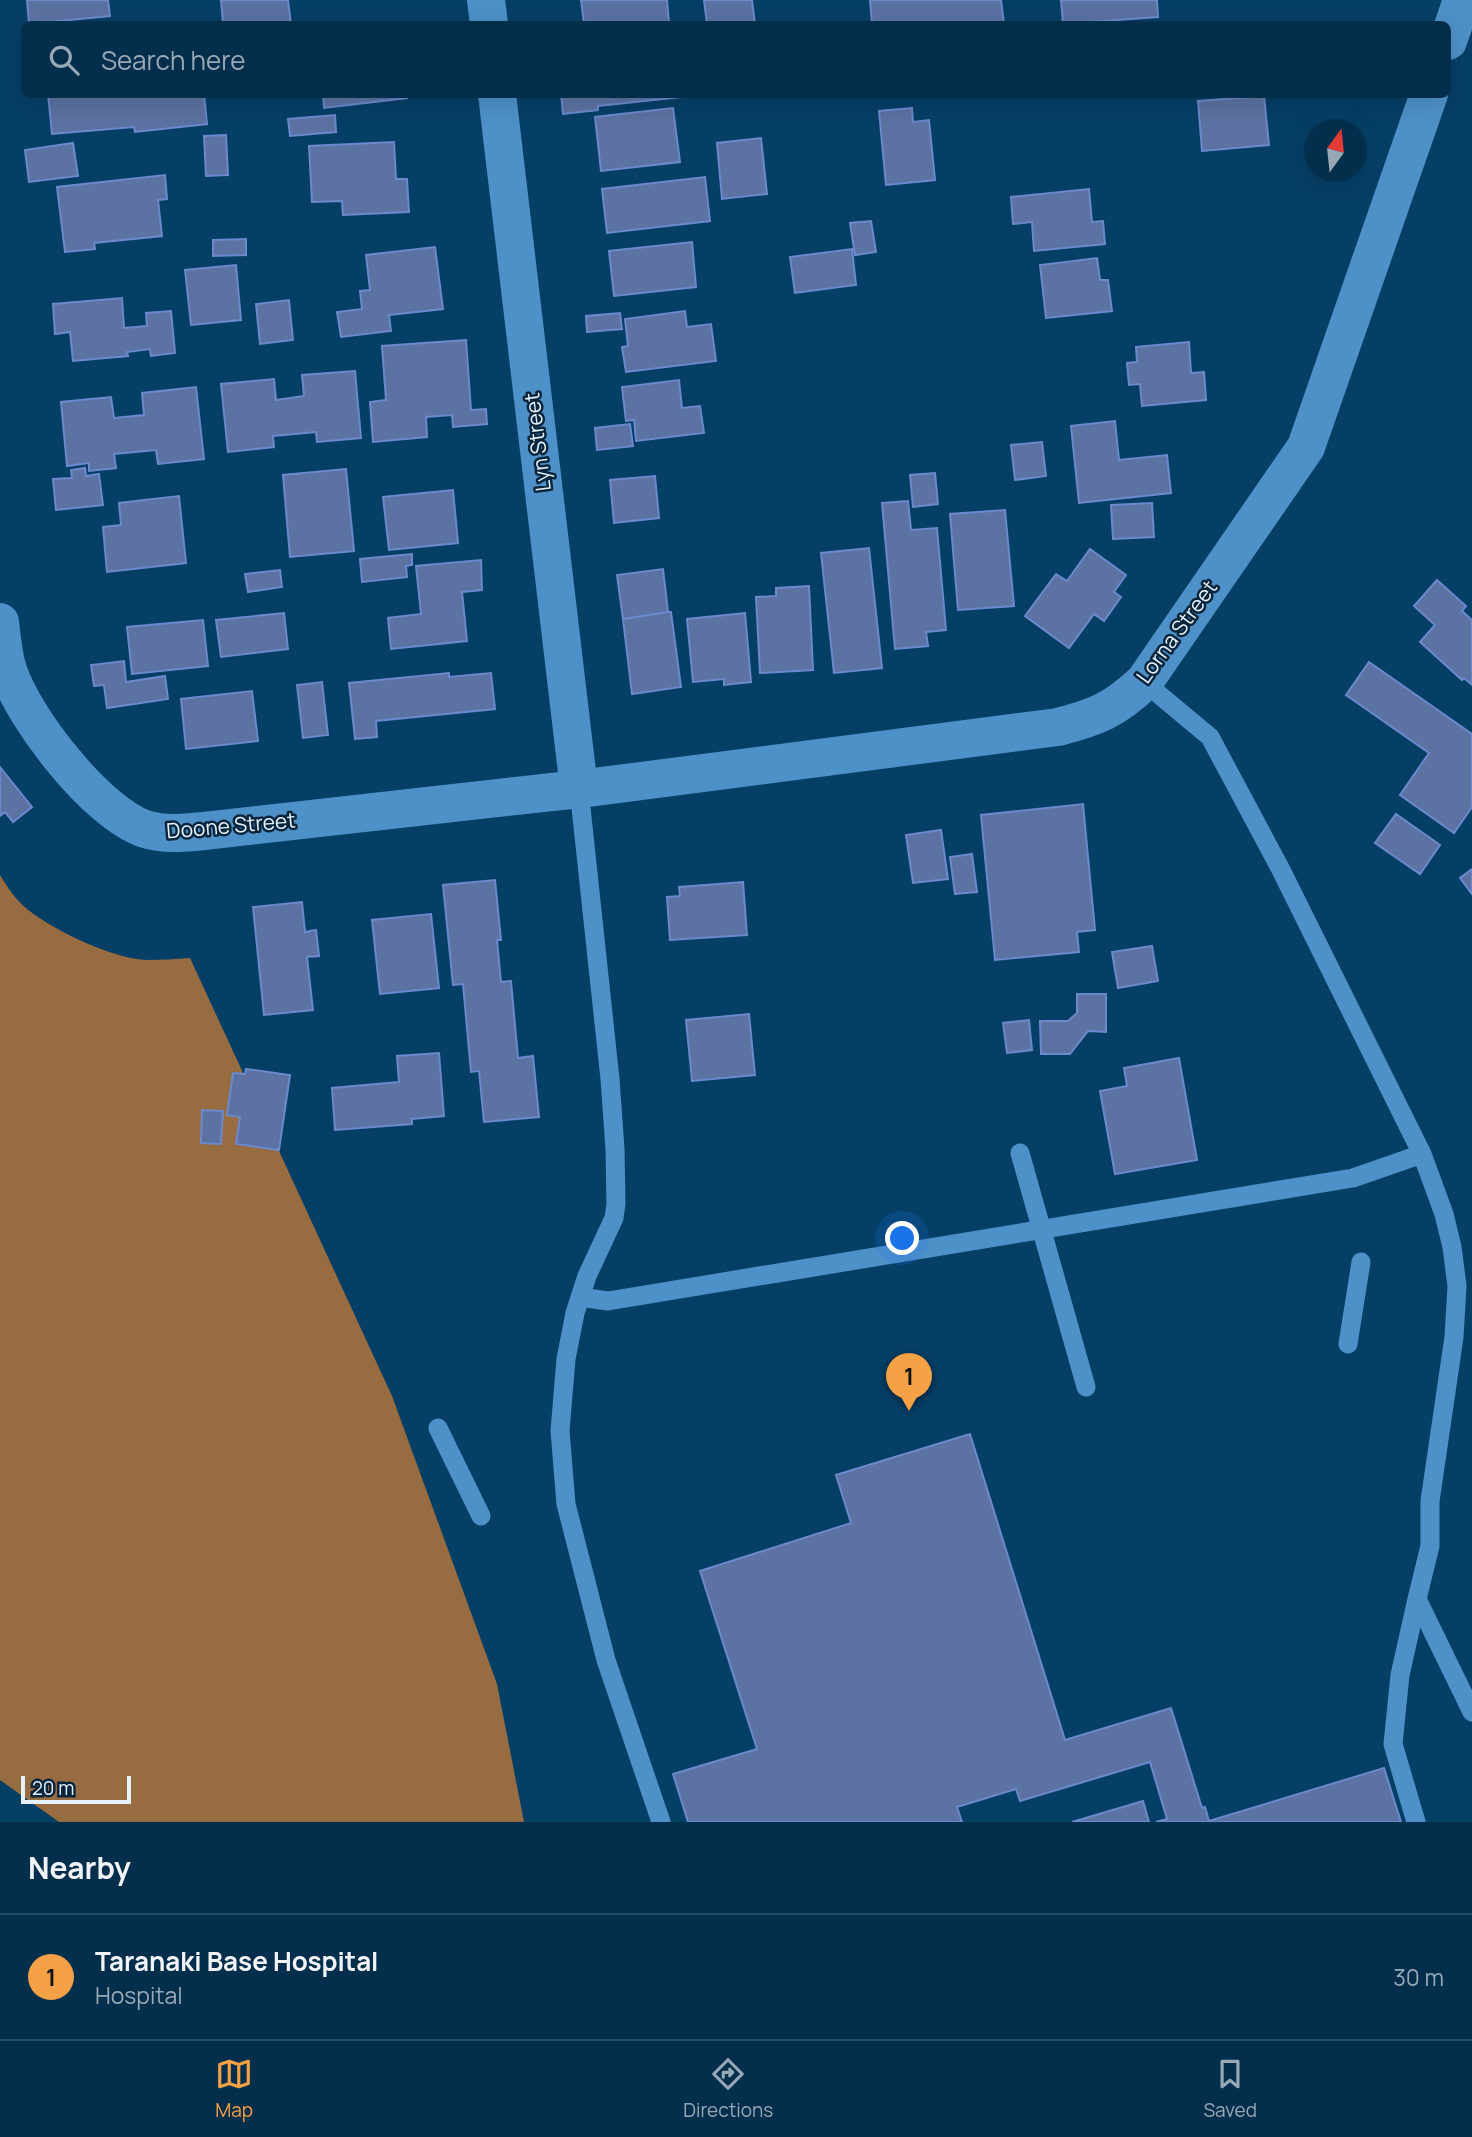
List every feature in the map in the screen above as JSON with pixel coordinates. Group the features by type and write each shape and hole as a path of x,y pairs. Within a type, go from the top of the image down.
{"street":[{"path":"486,0 489,21"},
{"path":"1451,30 1462,0"},
{"name":"Lyn Street","path":"497,98 579,789"},
{"name":"Lorna Street","path":"579,789 1058,727 1089,719 1120,704 1144,682 1306,447 1428,98"},
{"name":"Doone Street","path":"0,622 8,670 21,698 64,760 109,808 126,821 159,833 181,834 579,789"}],"lane":[{"path":"1144,682 1210,737 1280,868 1422,1154 1444,1214 1452,1247 1457,1286 1454,1337 1430,1501 1430,1546 1400,1675 1393,1744 1416,1822"},
{"path":"579,789 610,1079 616,1203 611,1227 587,1276 580,1297 566,1359 560,1431 566,1504 606,1660 661,1822"},
{"path":"1020,1153 1086,1387"},
{"path":"580,1297 608,1301 1353,1178 1422,1154"},
{"path":"1348,1344 1362,1262"},
{"path":"438,1428 481,1517"},
{"path":"1417,1599 1472,1712"}],"shaded area":[{"path":"0,875 27,909 52,926 100,949 146,960 190,958 392,1396 497,1684 524,1822 59,1822 0,1780"}],"building":[{"path":"27,0 108,0 110,16 29,21"},
{"path":"221,0 288,0 291,21 223,21"},
{"path":"581,0 667,0 669,21 584,21"},
{"path":"704,0 752,0 755,21 707,21"},
{"path":"870,0 1001,0 1004,21 872,21"},
{"path":"1061,0 1157,0 1158,17 1063,21"},
{"path":"48,98 204,98 207,124 135,132 134,127 52,134"},
{"path":"323,98 407,98 324,108"},
{"path":"561,98 672,98 598,106 598,110 563,114"},
{"path":"1264,98 1269,145 1202,151 1198,101"},
{"path":"673,108 680,162 601,171 595,117"},
{"path":"912,108 913,122 929,120 935,180 886,185 879,111"},
{"path":"335,115 336,132 290,136 288,119"},
{"path":"226,135 228,175 206,176 204,136"},
{"path":"761,138 767,194 722,199 717,143"},
{"path":"394,142 396,179 407,179 409,212 343,215 342,201 312,202 309,146"},
{"path":"73,143 78,176 29,182 25,150"},
{"path":"165,175 167,199 158,200 162,236 94,243 95,249 65,252 57,187"},
{"path":"705,177 710,221 607,233 602,189"},
{"path":"1089,189 1092,222 1103,221 1105,244 1034,251 1032,222 1013,224 1011,197"},
{"path":"871,221 876,252 855,255 850,223"},
{"path":"246,239 246,255 213,256 213,240"},
{"path":"692,242 696,287 614,296 609,251"},
{"path":"435,247 443,309 389,315 391,331 341,337 337,312 362,309 360,291 370,290 366,255"},
{"path":"852,249 856,285 795,293 790,257"},
{"path":"1097,258 1100,280 1108,280 1112,311 1046,318 1040,265"},
{"path":"236,265 241,320 191,325 185,270"},
{"path":"122,298 124,328 147,326 146,313 171,311 175,353 151,356 150,349 127,352 128,356 73,361 70,332 55,334 53,304"},
{"path":"289,300 293,340 260,344 256,304"},
{"path":"685,311 687,327 711,324 716,361 626,372 622,347 628,346 625,319"},
{"path":"620,313 622,329 587,332 586,316"},
{"path":"466,340 471,410 486,409 487,424 453,427 452,415 426,417 427,437 373,442 370,402 386,400 382,346"},
{"path":"1189,342 1191,373 1204,372 1206,400 1142,406 1140,384 1129,385 1127,363 1137,362 1136,347"},
{"path":"355,371 361,438 317,442 316,432 273,436 274,447 228,452 221,384 274,379 276,400 304,396 302,375"},
{"path":"679,380 682,408 700,406 704,433 636,441 634,420 626,421 622,387"},
{"path":"196,387 204,459 158,464 156,450 114,454 116,468 89,471 89,463 67,466 61,402 111,397 114,418 144,415 142,393"},
{"path":"1115,421 1119,460 1167,455 1171,493 1079,503 1071,426"},
{"path":"630,424 633,446 597,450 595,428"},
{"path":"1042,442 1046,476 1015,480 1011,445"},
{"path":"85,468 86,476 99,474 103,505 56,510 53,479 72,478 71,470"},
{"path":"346,469 354,551 290,557 283,475"},
{"path":"935,473 938,504 913,507 910,475"},
{"path":"655,476 659,518 614,523 610,480"},
{"path":"453,490 458,543 389,550 383,497"},
{"path":"179,496 186,563 107,572 103,527 121,525 119,503"},
{"path":"908,501 911,530 937,528 946,630 926,632 928,646 895,649 882,503"},
{"path":"1152,503 1154,537 1113,539 1111,505"},
{"path":"1005,510 1014,606 958,610 950,514"},
{"path":"869,548 882,668 834,673 821,553"},
{"path":"1090,549 1126,575 1114,592 1121,597 1104,621 1094,614 1069,648 1025,616 1056,574 1067,581"},
{"path":"412,554 412,565 406,566 407,577 362,582 360,559"},
{"path":"481,560 482,590 462,592 467,641 391,649 388,618 421,614 416,566"},
{"path":"663,569 668,612 623,619 617,575"},
{"path":"280,570 282,587 248,592 245,574"},
{"path":"1437,580 1466,606 1462,611 1472,620 1472,685 1464,678 1462,680 1420,642 1435,625 1414,606"},
{"path":"809,586 813,670 760,673 756,597 776,596 776,588"},
{"path":"671,612 681,687 632,694 623,619"},
{"path":"284,613 288,649 221,657 216,620"},
{"path":"745,613 751,682 724,685 724,679 693,682 687,619"},
{"path":"203,620 208,666 132,674 127,627"},
{"path":"124,661 126,682 165,676 168,699 107,708 104,685 94,686 91,665"},
{"path":"1369,662 1472,734 1472,807 1454,833 1400,795 1429,753 1346,695"},
{"path":"449,673 449,677 491,673 495,709 376,721 377,737 355,739 349,683"},
{"path":"322,682 328,735 303,738 297,685"},
{"path":"252,691 258,741 186,749 181,699"},
{"path":"0,767 32,807 13,822 5,812 0,816"},
{"path":"1083,804 1095,930 1077,932 1079,952 995,960 981,815"},
{"path":"1396,814 1440,845 1420,874 1375,843"},
{"path":"941,830 948,879 913,883 906,835"},
{"path":"972,854 977,892 955,894 950,857"},
{"path":"1472,869 1472,894 1460,878"},
{"path":"495,880 501,940 497,940 501,982 511,981 518,1058 533,1056 539,1117 484,1122 479,1071 471,1072 463,984 453,985 443,885"},
{"path":"743,882 747,935 670,940 667,897 680,896 679,887"},
{"path":"302,902 305,932 316,930 319,956 307,957 313,1010 264,1015 253,907"},
{"path":"431,914 439,988 380,994 372,920"},
{"path":"1152,946 1158,981 1118,988 1112,952"},
{"path":"1077,994 1106,994 1106,1032 1088,1031 1070,1054 1041,1054 1040,1021 1068,1021 1077,1013"},
{"path":"749,1014 755,1075 692,1081 686,1020"},
{"path":"1029,1020 1032,1050 1007,1053 1003,1023"},
{"path":"439,1053 444,1116 412,1119 412,1124 335,1130 332,1088 399,1082 397,1056"},
{"path":"1179,1058 1197,1160 1115,1174 1100,1091 1127,1086 1124,1068"},
{"path":"246,1069 290,1075 279,1150 236,1144 240,1117 227,1115 233,1073 245,1074"},
{"path":"202,1110 223,1111 221,1144 201,1143"},
{"path":"970,1434 1065,1740 1171,1708 1202,1808 1205,1807 1209,1821 1384,1768 1401,1822 1156,1822 1167,1819 1150,1762 1020,1801 1016,1789 957,1807 962,1822 688,1822 673,1774 757,1749 700,1571 851,1523 836,1475"},
{"path":"1143,1801 1149,1822 1072,1822"}],"place":[{"name":"Taranaki Base Hospital","path":"909,1411"}]}
